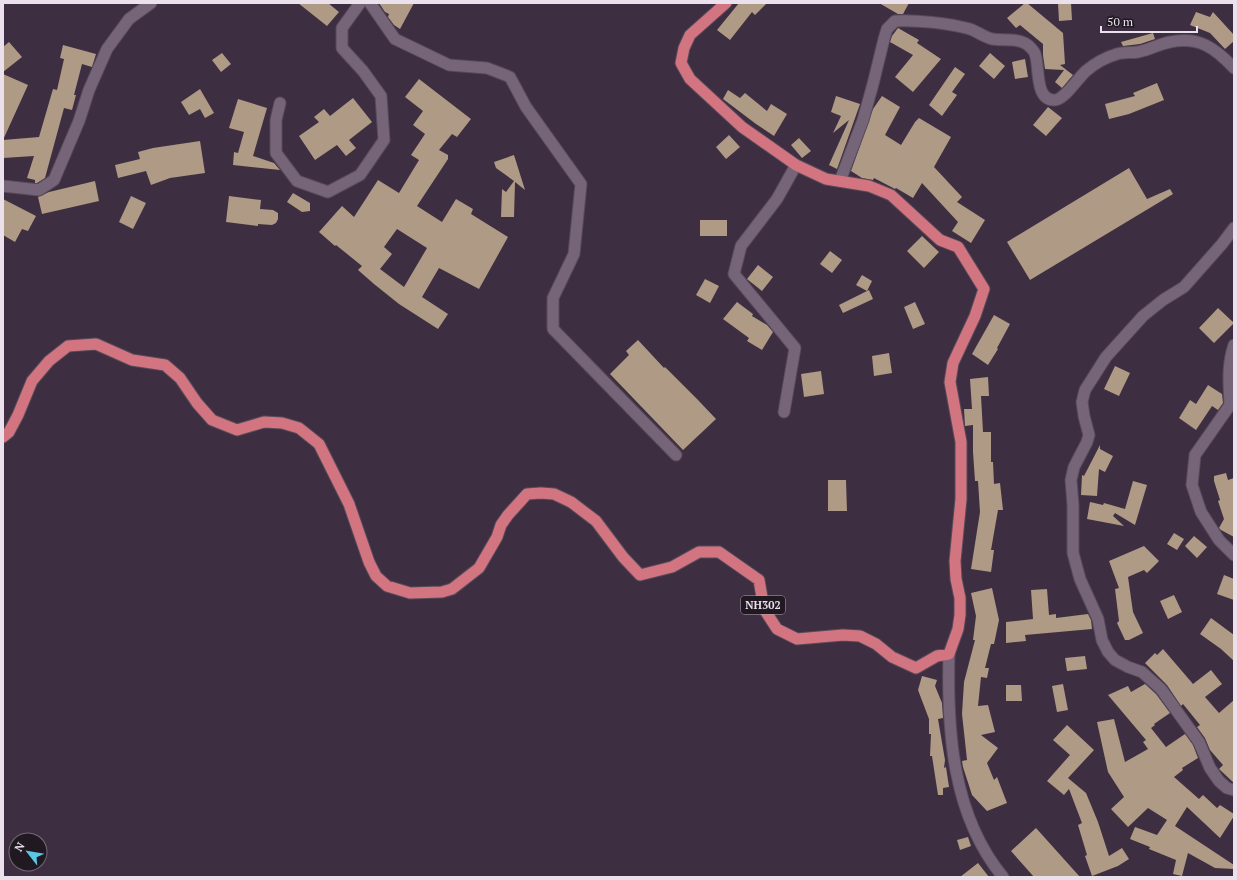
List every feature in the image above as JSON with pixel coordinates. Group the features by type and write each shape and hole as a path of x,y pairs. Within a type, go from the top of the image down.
{"highway":[{"path":"726,3 690,35 684,48 681,63 690,79 742,127 796,165 826,179 868,186 891,195 940,240 958,247 984,289 975,316 953,363 950,382 961,442 961,499 955,562 956,579 960,598 960,615 958,629 949,654"},
{"name":"NH302","path":"3,437 9,432 32,381 49,360 68,346 96,344 132,360 165,365 180,378 197,403 212,420 237,430 264,422 282,423 299,428 319,444 349,504 369,562 376,576 387,586 410,593 442,592 452,589 479,568 497,537 504,520 526,494 554,494 571,502 596,521 623,558 640,575 672,567 699,552 719,552 759,580 764,609 778,629 797,640 843,635 860,636 876,644 892,657 916,668 937,656 949,654"}],"street":[{"path":"3,186 39,190 54,180 79,121 89,90 107,49 129,19 151,3"},
{"path":"280,102 276,120 276,154 297,181 328,192 360,175 384,140 381,96 363,71 342,48 342,28 360,3"},
{"path":"370,3 395,39 449,64 487,68 510,76 526,107 581,184 574,254 553,298 553,329 676,455"},
{"path":"840,181 863,120 887,29 895,21 940,24 971,30 991,39 1020,41 1029,45 1035,54 1039,84 1043,94 1054,100 1066,93 1086,71 1098,63 1117,54 1139,52 1170,42 1184,40 1210,46 1234,68"},
{"path":"784,412 795,348 734,274 741,246 777,199 796,165"},
{"path":"1234,228 1184,287 1163,300 1143,316 1106,357 1085,390 1082,402 1089,435 1074,467 1071,480 1073,505 1073,553 1080,579 1098,619 1102,640 1108,652 1115,660 1142,672 1161,689 1199,742 1210,768 1219,781 1227,788 1234,790"},
{"path":"1234,345 1229,359 1232,405 1195,455 1192,485 1201,512 1219,540 1234,555"},
{"path":"949,654 949,722 958,782 965,808 977,837 989,859 1003,877"}],"building":[{"path":"298,3 328,3 339,12 327,26"},
{"path":"379,3 414,3 400,29 394,25 388,17 389,14 385,12"},
{"path":"739,3 767,3 755,15 752,12 730,40 717,30"},
{"path":"879,3 909,3 903,14 898,14"},
{"path":"1027,3 1063,33 1065,64 1060,65 1073,75 1062,88 1055,82 1064,70 1045,69 1043,44 1020,25 1016,28 1007,18"},
{"path":"1058,3 1071,3 1072,20 1059,21"},
{"path":"1196,12 1210,17 1213,12 1234,35 1234,41 1225,49 1210,33 1190,25"},
{"path":"898,28 919,40 917,43 941,59 913,92 895,77 913,55 890,42 892,36"},
{"path":"1153,33 1155,39 1140,44 1123,46 1121,42"},
{"path":"9,42 22,57 3,72 3,47"},
{"path":"63,45 96,54 92,67 82,64 74,95 76,95 72,110 64,108 45,178 35,183 35,180 27,178 34,156 3,158 3,140 39,137 53,89 57,90 64,59 60,58"},
{"path":"222,53 231,64 221,72 212,60"},
{"path":"990,53 1005,66 994,79 979,66"},
{"path":"1025,59 1028,77 1015,79 1012,62"},
{"path":"955,67 965,74 952,92 957,95 942,116 929,105"},
{"path":"3,74 28,85 3,140"},
{"path":"419,79 471,119 457,137 452,134 439,150 448,155 448,159 417,206 442,222 456,199 473,209 471,214 508,237 479,289 439,268 422,297 448,314 438,329 399,304 374,284 358,270 362,266 319,232 342,206 354,217 378,180 399,193 419,160 411,155 425,134 413,125 423,111 405,97","holes":["397,229 427,248 404,287 380,269 392,254 384,247"]},
{"path":"1157,83 1164,100 1129,114 1109,119 1105,104 1135,96 1133,93"},
{"path":"200,89 214,113 205,118 200,109 189,115 181,102"},
{"path":"728,90 740,98 745,93 767,111 771,104 787,114 774,136 723,99"},
{"path":"836,96 860,104 837,169 829,165 849,120 833,133 841,116 831,112"},
{"path":"882,96 900,107 885,135 901,145 919,118 951,137 934,167 962,197 957,202 985,220 971,243 952,231 958,222 922,183 913,198 874,178 873,180 862,178 851,171 873,109"},
{"path":"353,98 372,122 349,140 356,148 346,156 337,145 315,160 299,136 319,122 314,117 324,109 330,116"},
{"path":"238,99 267,108 253,156 274,163 280,170 233,165 234,152 238,153 244,132 229,128"},
{"path":"1048,107 1062,118 1046,136 1033,125"},
{"path":"729,135 740,147 726,159 716,147"},
{"path":"799,138 811,151 802,158 791,145"},
{"path":"200,141 205,173 170,178 151,185 146,171 118,178 115,165 140,159 138,152 153,148"},
{"path":"514,155 525,190 515,182 514,217 501,217 502,189 506,192 514,181 496,168 494,162"},
{"path":"1129,168 1147,199 1170,189 1173,194 1030,280 1007,242"},
{"path":"95,181 99,201 42,214 38,197 49,192"},
{"path":"293,193 310,203 310,211 302,212 287,202"},
{"path":"131,196 146,203 133,229 119,222"},
{"path":"229,196 261,200 260,209 273,210 278,213 276,223 272,225 258,224 258,226 226,222"},
{"path":"3,199 36,216 28,231 22,229 15,242 3,235"},
{"path":"700,220 727,220 727,236 700,236"},
{"path":"922,236 939,252 924,268 907,251"},
{"path":"830,251 842,260 832,273 820,264"},
{"path":"758,265 773,277 762,291 747,279"},
{"path":"862,275 872,281 867,291 856,285"},
{"path":"705,279 719,286 710,303 696,295"},
{"path":"869,290 873,299 843,313 839,305"},
{"path":"737,302 753,314 752,316 767,325 773,332 762,350 747,341 749,338 723,319"},
{"path":"915,302 925,324 913,329 904,307"},
{"path":"1218,308 1234,323 1214,343 1199,328"},
{"path":"994,315 1010,324 997,348 998,349 988,365 972,354"},
{"path":"638,340 716,419 683,450 610,374 629,355 626,351"},
{"path":"889,353 892,373 874,376 872,356"},
{"path":"1115,366 1130,373 1119,396 1104,389"},
{"path":"821,371 824,394 804,397 801,374"},
{"path":"988,377 989,396 981,396 983,432 991,432 991,462 993,462 994,484 1000,483 1003,510 998,510 991,550 994,550 991,572 971,569 980,512 978,481 975,481 973,425 965,426 964,409 972,409 970,379"},
{"path":"1208,385 1222,394 1223,403 1218,410 1212,406 1196,430 1179,418 1190,400 1196,404"},
{"path":"1100,445 1100,449 1113,456 1105,472 1099,469 1097,496 1081,495 1082,475 1084,476"},
{"path":"1226,473 1228,480 1234,478 1234,537 1219,528 1224,519 1218,501 1220,500 1214,481 1214,476"},
{"path":"828,480 846,480 847,511 828,511"},
{"path":"1133,481 1147,485 1135,525 1115,513 1113,516 1124,526 1087,519 1090,502 1103,505 1104,503 1125,509"},
{"path":"1174,533 1184,539 1177,550 1167,544"},
{"path":"1194,536 1207,547 1197,558 1185,546"},
{"path":"1144,546 1159,561 1147,573 1144,570 1128,577 1133,612 1143,633 1129,640 1125,640 1117,623 1119,621 1115,589 1119,588 1109,561"},
{"path":"1224,575 1234,579 1234,600 1217,594"},
{"path":"992,588 999,620 994,644 991,644 985,668 989,668 987,678 981,677 978,706 988,705 995,732 981,735 998,748 987,763 994,780 997,777 1007,803 987,811 972,795 963,767 962,761 967,760 962,714 964,682 975,640 973,640 976,616 971,593"},
{"path":"1047,589 1049,615 1056,614 1056,618 1088,614 1091,620 1092,629 1025,635 1026,641 1006,643 1006,622 1033,619 1031,590"},
{"path":"1174,595 1182,612 1168,619 1160,601"},
{"path":"1211,618 1234,635 1234,661 1221,649 1200,634"},
{"path":"1163,649 1193,684 1211,670 1222,684 1205,697 1219,713 1234,700 1234,783 1219,769 1223,765 1210,750 1205,738 1197,727 1200,725 1183,704 1181,706 1167,685 1145,663 1155,653 1157,655"},
{"path":"1085,656 1087,669 1067,671 1065,658"},
{"path":"922,676 937,680 935,686 942,703 943,718 938,719 945,760 944,768 946,767 949,787 943,788 943,795 938,795 932,756 930,756 931,734 929,734 929,719 918,690"},
{"path":"1063,684 1068,710 1057,712 1052,686"},
{"path":"1145,684 1156,694 1170,713 1154,724 1155,725 1151,728 1166,747 1185,734 1193,745 1198,758 1182,768 1183,770 1174,777 1199,799 1203,795 1217,808 1220,805 1234,814 1220,838 1187,807 1175,826 1234,865 1234,869 1215,868 1188,853 1182,876 1173,874 1176,860 1149,849 1150,847 1130,839 1135,827 1157,835 1167,820 1148,808 1128,827 1111,809 1124,797 1108,772 1097,722 1114,719 1125,762 1148,749 1143,742 1146,740 1108,695 1128,686 1131,692"},
{"path":"1006,685 1021,685 1022,701 1006,701"},
{"path":"1067,725 1094,750 1068,778 1086,793 1098,822 1109,856 1122,848 1129,859 1118,866 1092,876 1085,856 1087,855 1078,825 1082,823 1069,789 1064,795 1047,781 1070,755 1053,740"},
{"path":"1036,828 1080,877 1034,877 1011,851"},
{"path":"968,837 971,846 960,850 957,840"},
{"path":"978,863 989,877 960,877"}]}
